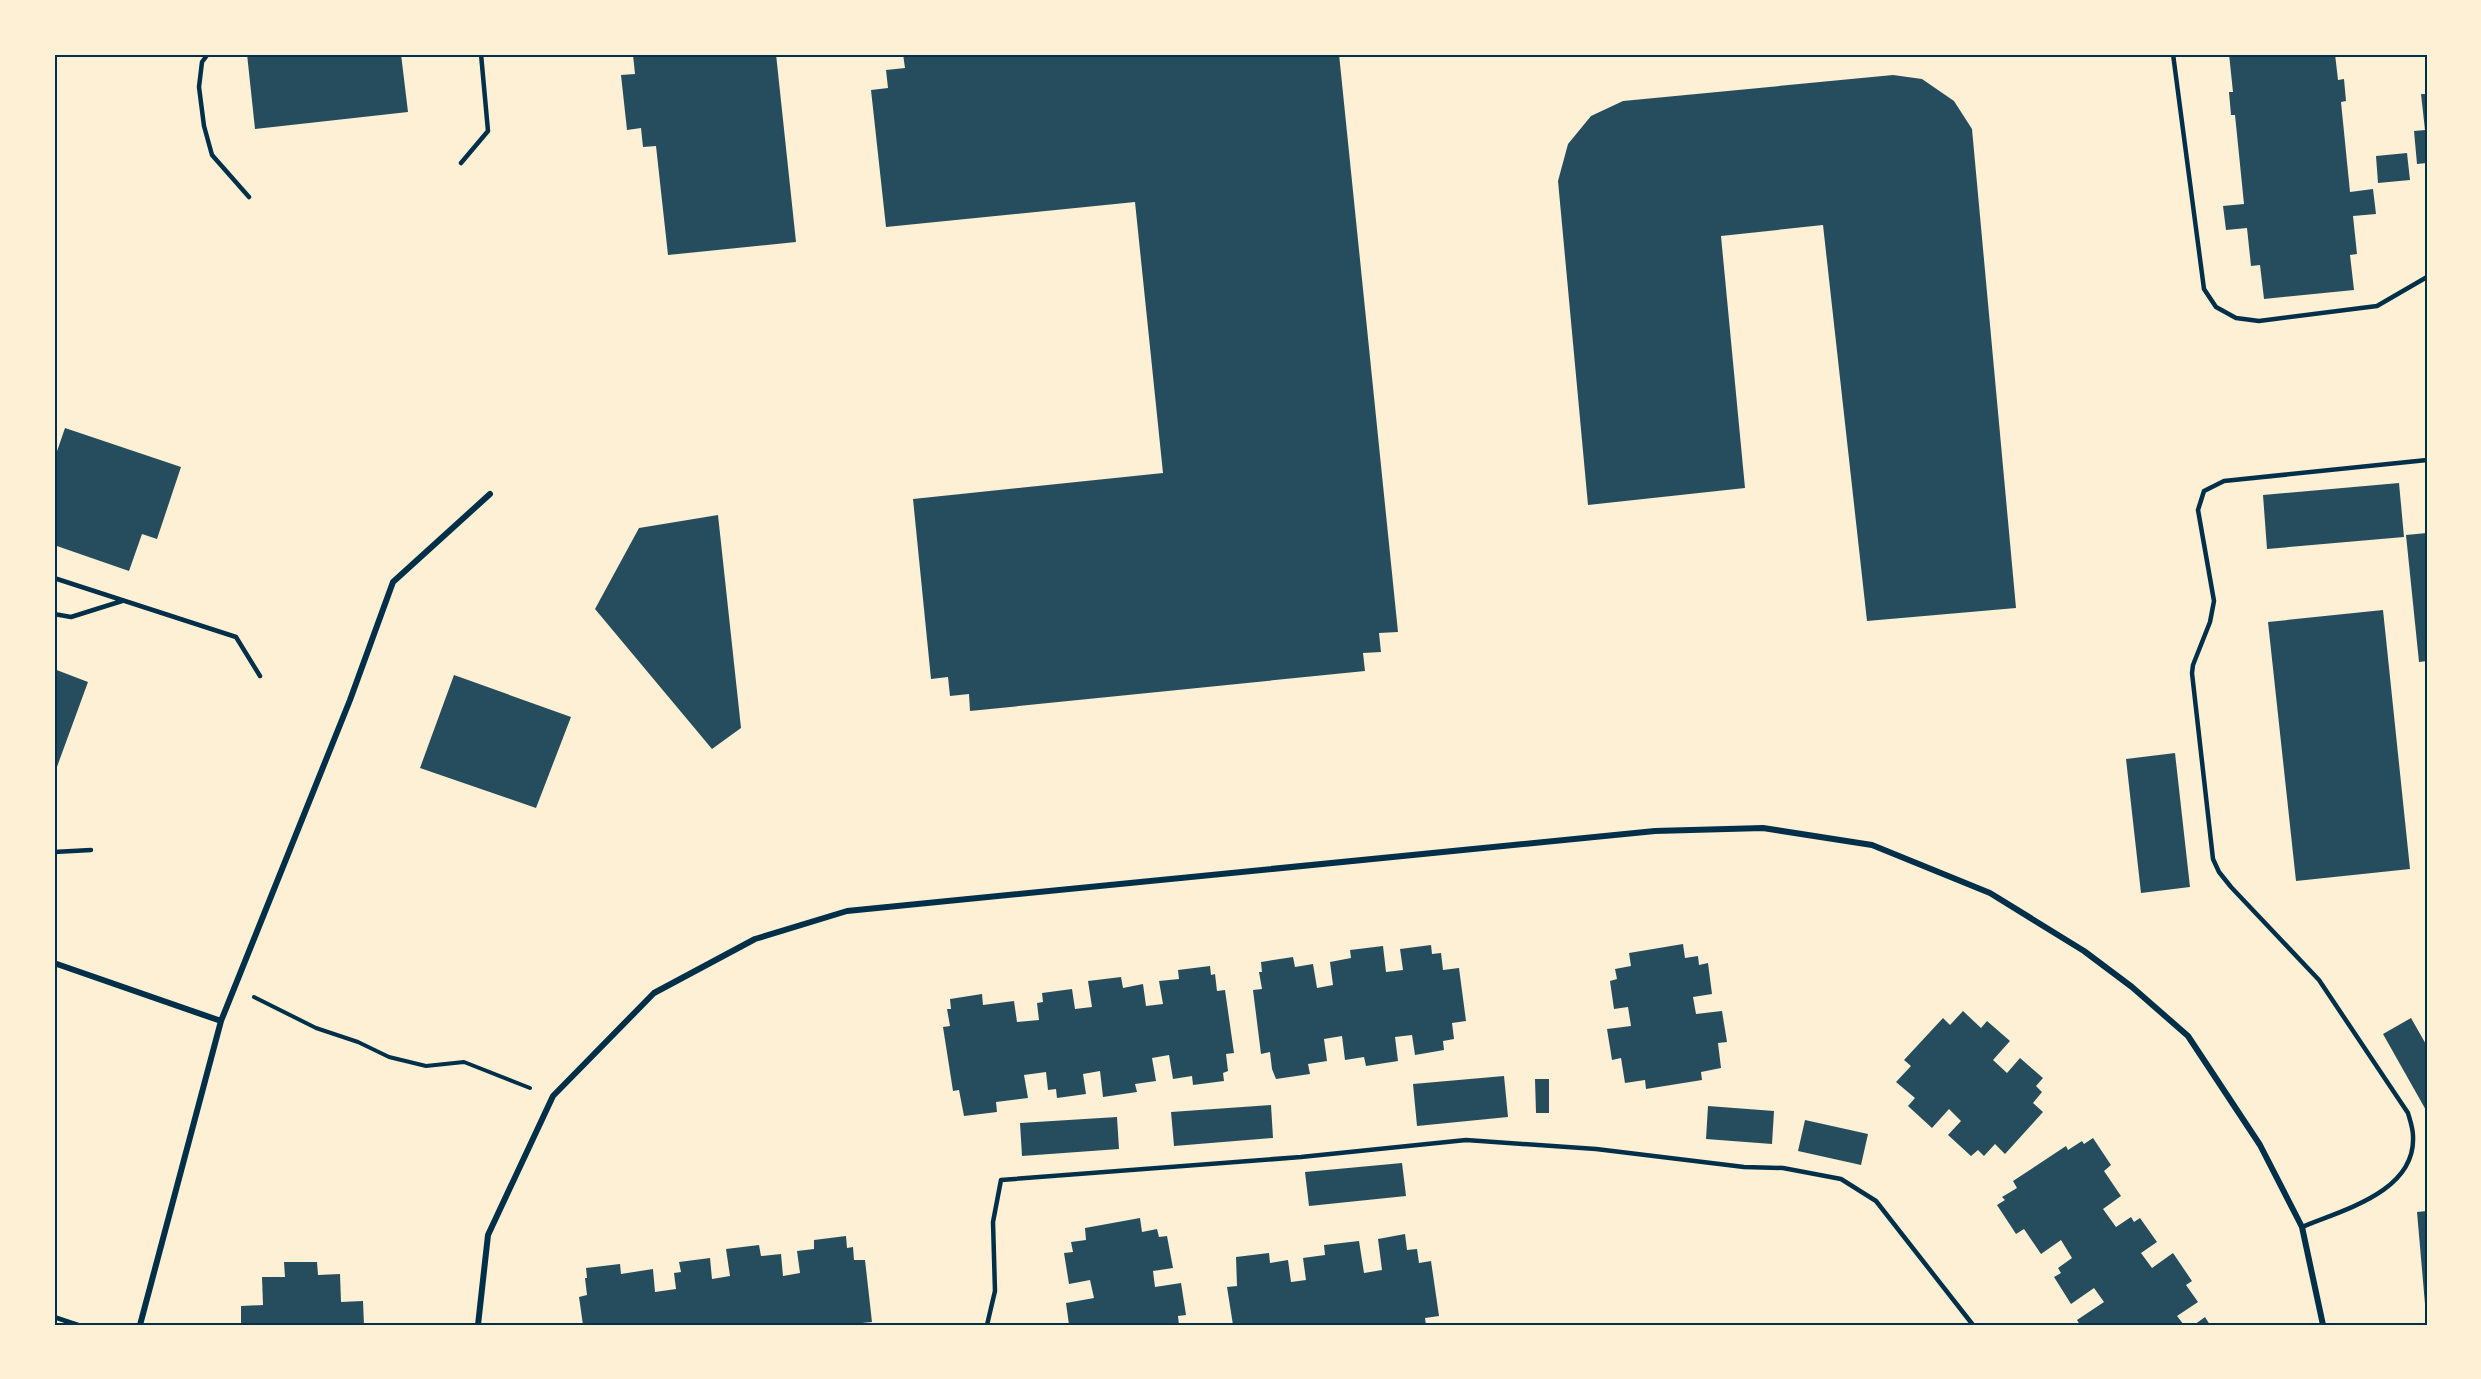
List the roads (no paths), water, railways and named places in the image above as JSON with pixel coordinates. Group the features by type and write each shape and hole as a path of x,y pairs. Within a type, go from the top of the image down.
{"street":[{"path":"140,1325 220,1021 350,700 393,582 490,494"},
{"path":"478,1325 488,1235 554,1096 654,993 755,939 847,911 1655,831 1763,828 1872,845 1990,893 2085,951 2132,987 2188,1036 2260,1146 2302,1227 2323,1325"},
{"path":"54,963 220,1021"}],"lane":[{"path":"208,54 202,62 198,87 204,126 212,155 249,197"},
{"path":"461,163 488,130 481,54"},
{"path":"2173,54 2204,289 2216,307 2236,318 2259,321 2378,306 2427,277"},
{"path":"2302,1227 2381,1193 2394,1181 2409,1160 2413,1136 2408,1113 2319,980 2231,887 2218,872 2213,859 2192,673 2210,622 2214,601 2198,510 2204,491 2224,481 2427,460"},
{"path":"54,578 237,637 260,676"},
{"path":"54,614 71,617 122,601"},
{"path":"54,852 91,850"},
{"path":"987,1325 995,1291 993,1222 1001,1180 1301,1157 1466,1140 1596,1149 1744,1167 1783,1168 1841,1179 1876,1201 1973,1325"},
{"path":"54,1317 78,1325"}]}
